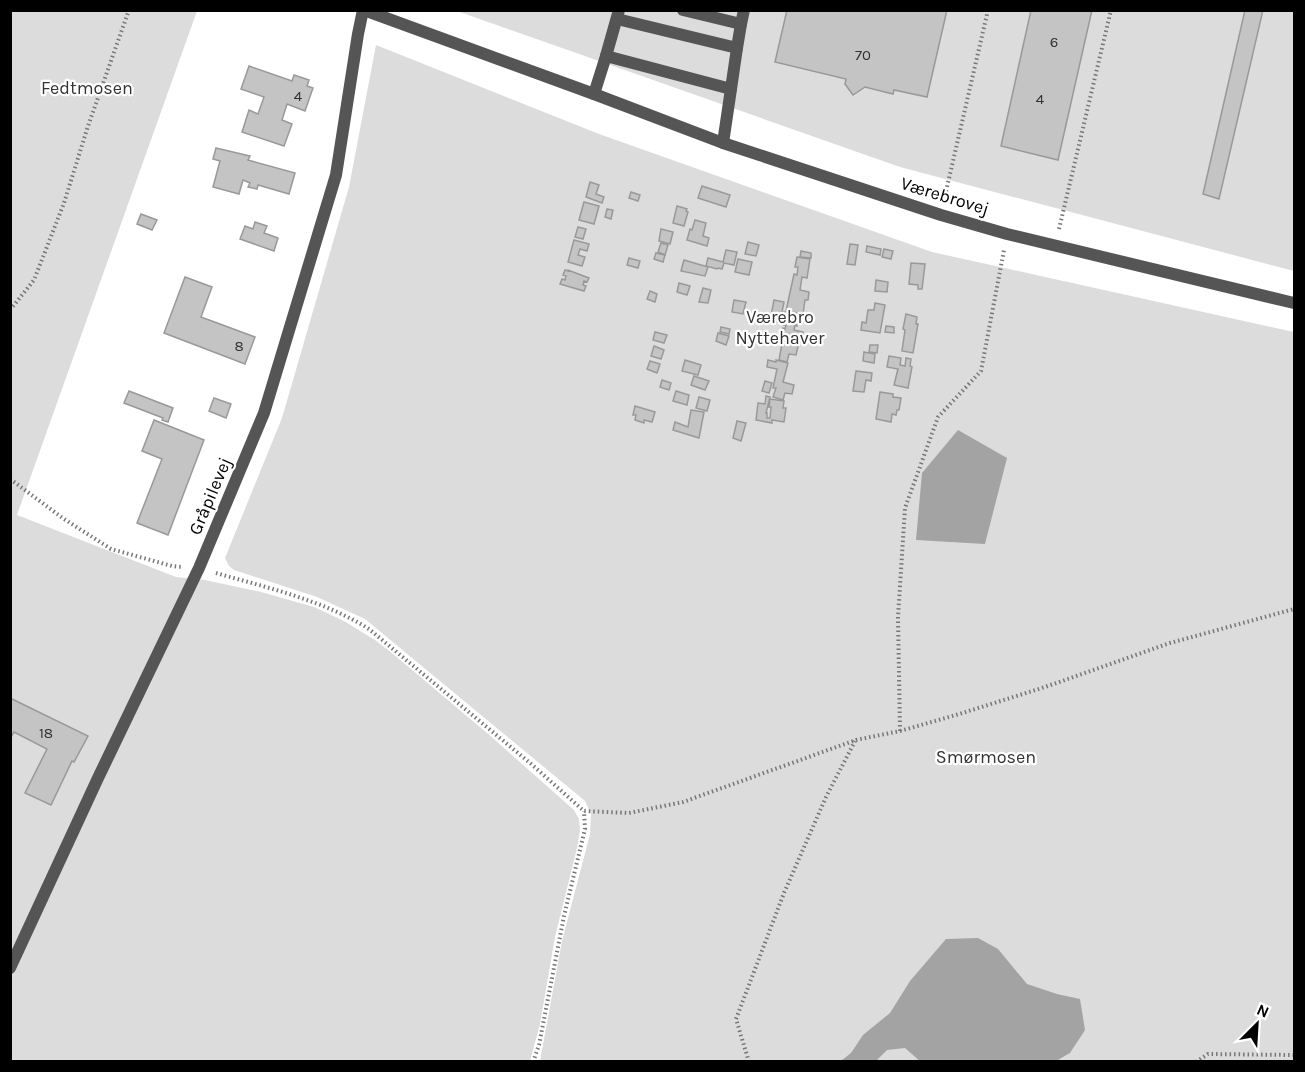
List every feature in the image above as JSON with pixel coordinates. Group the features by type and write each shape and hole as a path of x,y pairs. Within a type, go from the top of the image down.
{"street":[{"name":"Værebrovej","path":"363,10 723,143 941,215 1055,246 1294,303"},
{"name":"Gråpilevej","path":"10,968 199,568 264,413 336,175 363,10"},
{"path":"683,10 741,24"},
{"path":"723,143 744,10"},
{"path":"594,94 618,15 737,48"},
{"path":"606,56 731,88"}],"path":[{"path":"10,310 34,279 64,203 88,126 129,10"},
{"path":"941,215 988,10"},
{"path":"1055,246 1111,10"},
{"path":"900,730 898,617 905,508 938,417 981,371 1007,234"},
{"path":"10,479 64,519 111,549 172,566 199,568 297,596 355,620 387,644 584,811 628,813 684,802 856,740 956,715 1031,692 1170,643 1294,609"},
{"path":"750,1062 736,1019 784,893 826,797 856,740"},
{"path":"533,1062 539,1045 564,916 585,829 584,811"},
{"path":"1196,1062 1208,1054 1294,1055"}],"green space":[{"name":"Fedtmosen","path":"10,11 197,11 17,515 176,577 205,580 261,592 314,607 344,621 392,653 574,810 579,819 580,831 555,937 540,1024 530,1061 11,1061"},
{"path":"457,11 1294,11 1294,271 900,167"},
{"name":"Smørmosen","path":"376,45 599,134 932,252 1294,332 1294,1061 540,1061 562,941 590,834 591,814 585,801 365,619 317,597 234,570 225,558 282,418 349,187"}],"shaded area":[{"path":"958,430 1007,458 985,544 916,540 922,473"},
{"path":"978,938 998,949 1027,984 1080,999 1085,1030 1070,1053 1056,1061 921,1062 905,1048 887,1050 876,1061 841,1061 851,1053 863,1035 890,1013 910,981 946,939"}],"building":[{"path":"787,10 947,10 927,97 894,90 893,94 865,87 853,95 845,84 846,79 775,62"},
{"path":"1031,10 1092,10 1058,160 1001,146"},
{"path":"1245,10 1263,10 1219,199 1203,194"},
{"path":"249,66 292,81 294,75 309,80 307,86 313,88 305,111 287,104 282,120 292,124 284,146 242,132 249,110 258,114 264,97 241,89"},
{"path":"216,148 250,156 248,160 295,173 289,194 258,185 257,189 248,187 250,183 243,180 239,194 213,187 220,161 213,159"},
{"path":"590,182 599,185 596,194 604,197 602,203 586,197"},
{"path":"702,186 730,195 726,207 698,198"},
{"path":"631,192 640,195 638,201 629,198"},
{"path":"584,202 599,206 594,224 579,220"},
{"path":"677,206 687,209 684,226 673,223"},
{"path":"607,209 613,210 611,219 605,217"},
{"path":"141,214 157,220 152,230 137,224"},
{"path":"695,220 706,223 703,236 709,238 707,246 687,240"},
{"path":"255,222 267,226 264,233 278,238 274,251 240,239 245,226 253,229"},
{"path":"578,227 586,229 583,239 575,237"},
{"path":"661,229 673,232 670,244 659,241"},
{"path":"574,240 589,244 587,251 580,249 578,255 585,257 582,266 568,262"},
{"path":"748,242 759,245 756,256 745,254"},
{"path":"661,243 668,245 665,255 658,252"},
{"path":"850,244 858,245 855,265 847,264"},
{"path":"867,246 881,249 880,255 866,252"},
{"path":"884,249 893,251 891,259 882,257"},
{"path":"726,250 737,252 734,265 724,263 722,269 706,266 708,258 723,262"},
{"path":"801,251 811,253 811,258 800,257"},
{"path":"656,253 665,255 663,262 654,259"},
{"path":"797,257 810,259 807,278 802,277 800,290 809,292 803,314 786,311 794,274 797,275 798,267 795,267"},
{"path":"629,258 640,261 638,268 627,265"},
{"path":"738,259 752,262 749,275 735,272"},
{"path":"684,260 708,267 705,276 681,271"},
{"path":"911,263 925,264 922,289 918,289 918,285 909,284"},
{"path":"565,270 589,278 587,282 584,281 583,285 586,286 584,291 560,284 562,279 565,280 566,276 563,275"},
{"path":"185,277 212,287 201,317 255,337 245,364 164,333"},
{"path":"876,280 888,282 887,292 875,291"},
{"path":"679,283 690,286 687,295 677,292"},
{"path":"703,288 711,290 708,303 699,302"},
{"path":"650,291 657,294 655,302 647,299"},
{"path":"734,300 746,302 743,314 732,312"},
{"path":"774,300 784,302 782,312 785,312 782,323 770,321"},
{"path":"875,303 885,305 880,333 861,330 862,322 866,323 868,310 874,310"},
{"path":"906,314 917,317 913,353 902,351"},
{"path":"785,318 796,319 797,326 795,325 794,330 803,332 796,355 789,354 787,362 779,360 783,328 785,329 786,325 783,325"},
{"path":"886,326 894,327 894,333 885,332"},
{"path":"721,327 730,329 729,334 720,332"},
{"path":"655,332 667,335 664,343 653,340"},
{"path":"718,333 729,336 726,345 716,341"},
{"path":"870,345 878,345 877,353 869,352"},
{"path":"654,346 664,350 661,359 651,356"},
{"path":"864,352 875,354 874,363 863,361"},
{"path":"889,356 901,358 900,365 905,366 906,358 911,359 910,366 912,367 908,388 894,385 898,369 887,367"},
{"path":"685,360 701,365 698,375 682,371"},
{"path":"768,360 788,363 783,382 794,385 792,394 785,393 783,400 773,397 777,369 767,367"},
{"path":"650,361 660,364 657,373 647,369"},
{"path":"856,371 872,373 871,381 866,380 864,392 853,391"},
{"path":"694,376 709,381 705,390 691,385"},
{"path":"662,380 671,383 669,390 660,387"},
{"path":"765,381 772,383 769,393 762,391"},
{"path":"129,391 173,408 168,422 124,403"},
{"path":"676,391 689,395 687,405 673,401"},
{"path":"880,392 901,398 899,410 896,415 892,414 891,422 876,419"},
{"path":"766,396 770,397 767,418 770,418 770,399 784,401 783,408 786,408 784,422 772,420 772,423 756,420 758,403 765,404"},
{"path":"699,397 710,400 707,411 696,408"},
{"path":"214,398 231,404 226,418 209,411"},
{"path":"635,406 655,412 652,422 644,420 644,423 635,420 636,415 633,415"},
{"path":"691,410 704,412 699,438 673,430 675,422 688,427"},
{"path":"154,420 204,440 168,535 137,523 162,459 142,451"},
{"path":"737,421 746,423 741,441 733,438"},
{"path":"10,698 88,736 74,762 72,761 51,805 25,793 47,749 14,732 10,739"}],"park label":[{"name":"Værebro Nyttehaver","path":"780,327"}]}
